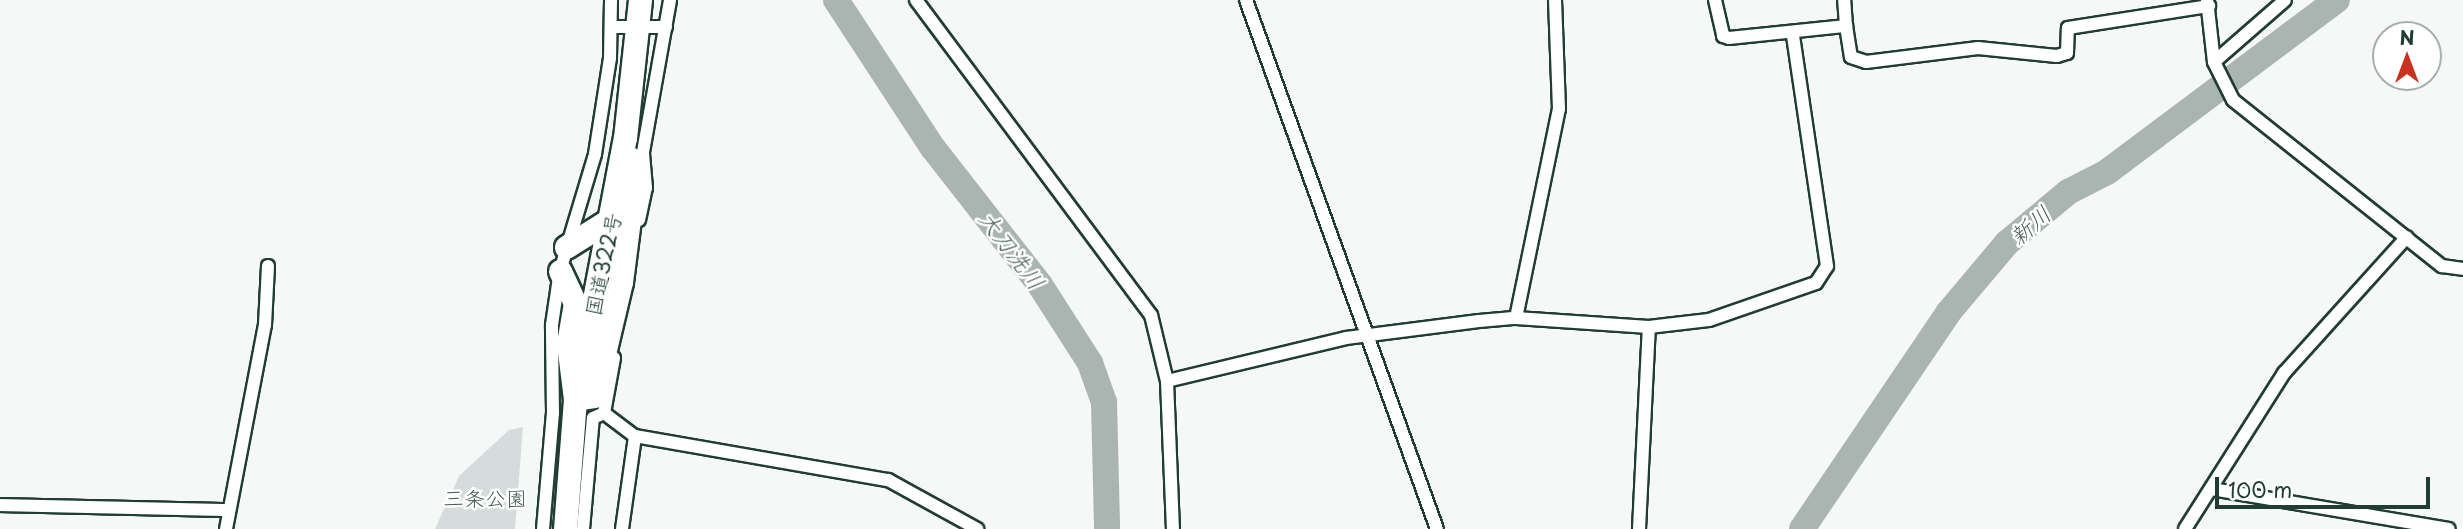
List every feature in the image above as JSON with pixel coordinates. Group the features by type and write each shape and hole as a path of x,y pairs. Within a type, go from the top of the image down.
{"highway":[{"name":"国道322号","path":"565,529 575,399 612,218 625,138 640,0"},
{"path":"560,271 575,303 568,344 575,399 594,396 621,282 634,181 625,138"},
{"path":"566,247 612,218"}],"street":[{"path":"543,529 553,413 552,325 566,247 595,153 611,27 611,0"},
{"path":"604,413 621,282 646,188 643,152 670,0"},
{"path":"916,0 1151,315 1167,381 1173,529"},
{"path":"1246,0 1369,334 1437,529"},
{"path":"1516,317 1559,109 1555,0"},
{"path":"1715,0 1723,36 1793,36 1846,26"},
{"path":"1844,0 1851,57 1866,62 1978,48 2057,56 2067,53 2068,28 2208,3 2214,62 2232,100 2442,266 2463,269"},
{"path":"2214,62 2285,0"},
{"path":"611,27 666,27"},
{"path":"1167,381 1369,334 1516,317 1648,327 1709,320 1816,282 1827,266 1793,36"},
{"path":"2185,529 2284,373 2407,237"},
{"path":"226,529 265,325 268,266"},
{"path":"1639,529 1648,327"},
{"path":"604,413 635,436 888,480 977,529"},
{"path":"583,529 593,418 604,413"},
{"path":"622,529 635,436"},
{"path":"2212,489 2449,529"},
{"path":"0,505 228,510"}],"green space":[{"name":"三条公園","path":"523,427 515,529 435,529 459,476 509,430"}],"waterway":[{"name":"大刀洗川","path":"836,0 933,148 1040,285 1090,363 1104,402 1107,529"},
{"name":"新川","path":"1802,529 1948,313 2007,243 2068,192 2107,172 2337,0"}]}
